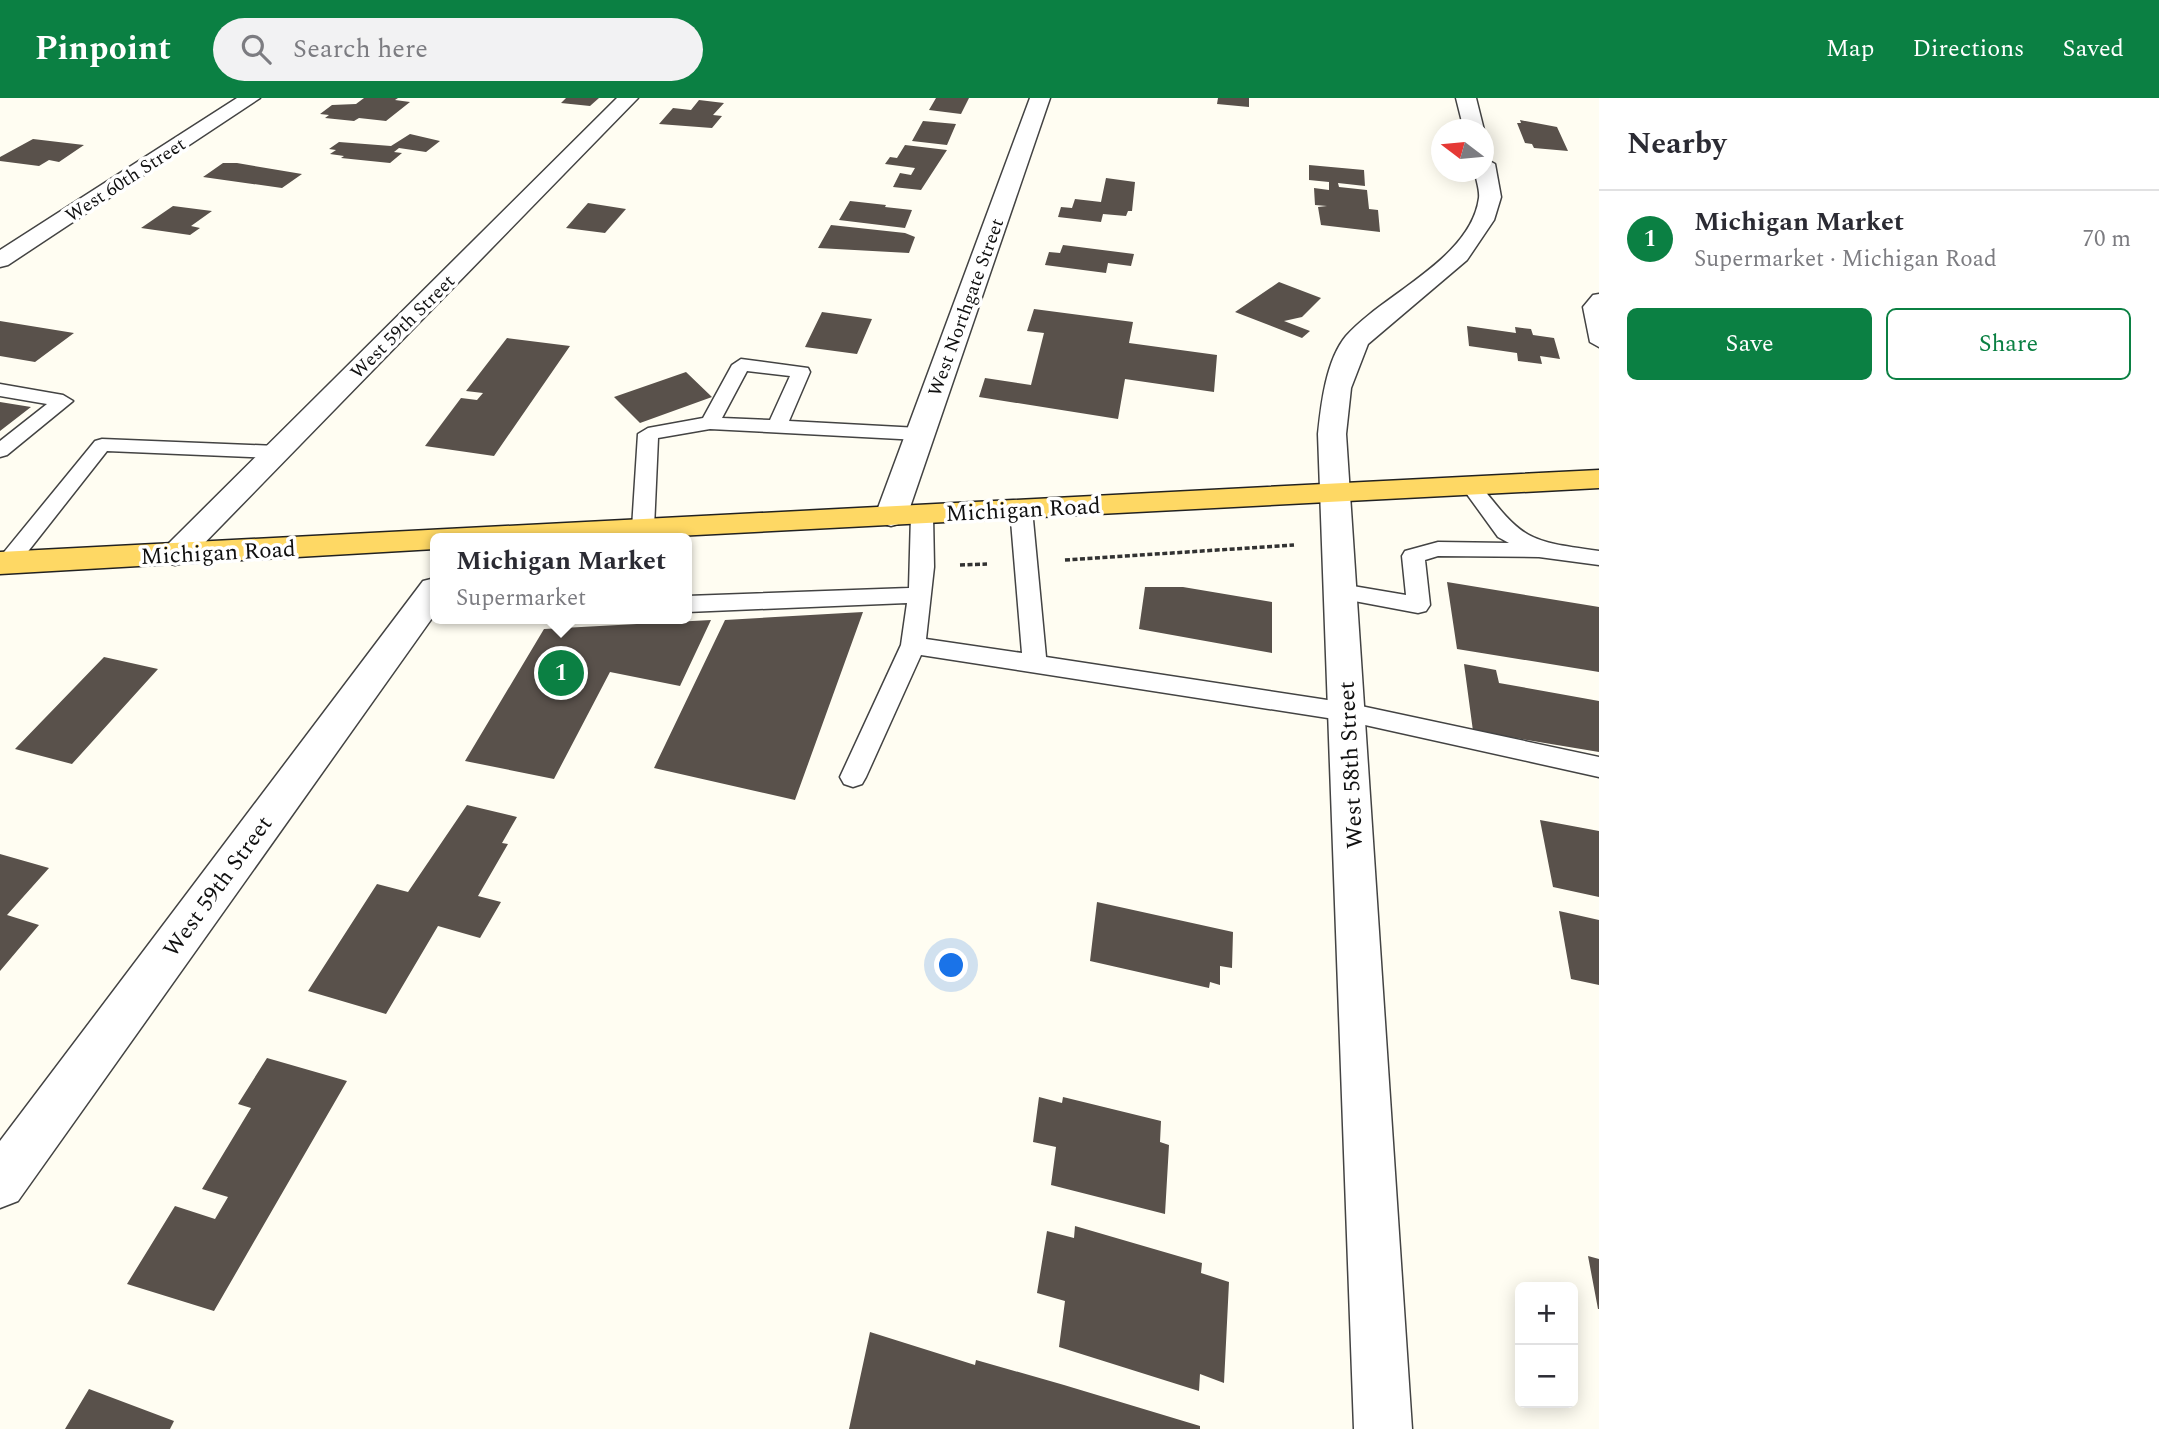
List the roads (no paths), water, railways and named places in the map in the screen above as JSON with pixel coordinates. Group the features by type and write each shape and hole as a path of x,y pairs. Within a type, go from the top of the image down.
{"main road":[{"name":"Michigan Road","path":"554,533 1599,479"},
{"name":"Michigan Road","path":"4,563 430,539"}],"street":[{"name":"West 60th Street","path":"0,260 250,98"},
{"name":"West 59th Street","path":"175,555 628,98"},
{"name":"West Northgate Street","path":"891,516 1040,98"},
{"path":"1466,98 1471,119"},
{"name":"West 58th Street","path":"1383,1429 1332,434 1335,396 1342,370 1356,341 1459,255 1488,209 1488,182"},
{"name":"West 59th Street","path":"0,1183 430,596"}],"lane":[{"path":"1599,299 1592,307 1599,342"},
{"path":"710,423 741,365 801,372 777,427"},
{"path":"0,390 63,401 0,452"},
{"path":"642,528 648,434 710,423 919,434"},
{"path":"4,563 102,445 277,452"},
{"path":"1471,485 1506,532 1539,550"},
{"path":"1021,509 1028,562 1035,664"},
{"path":"853,777 913,645 923,567 922,515"},
{"path":"1341,592 1418,605 1413,556 1438,549 1539,550 1599,558"},
{"path":"692,604 919,595"},
{"path":"913,645 1347,712 1599,767"}],"place":[{"name":"Michigan Market","path":"561,673"}]}
